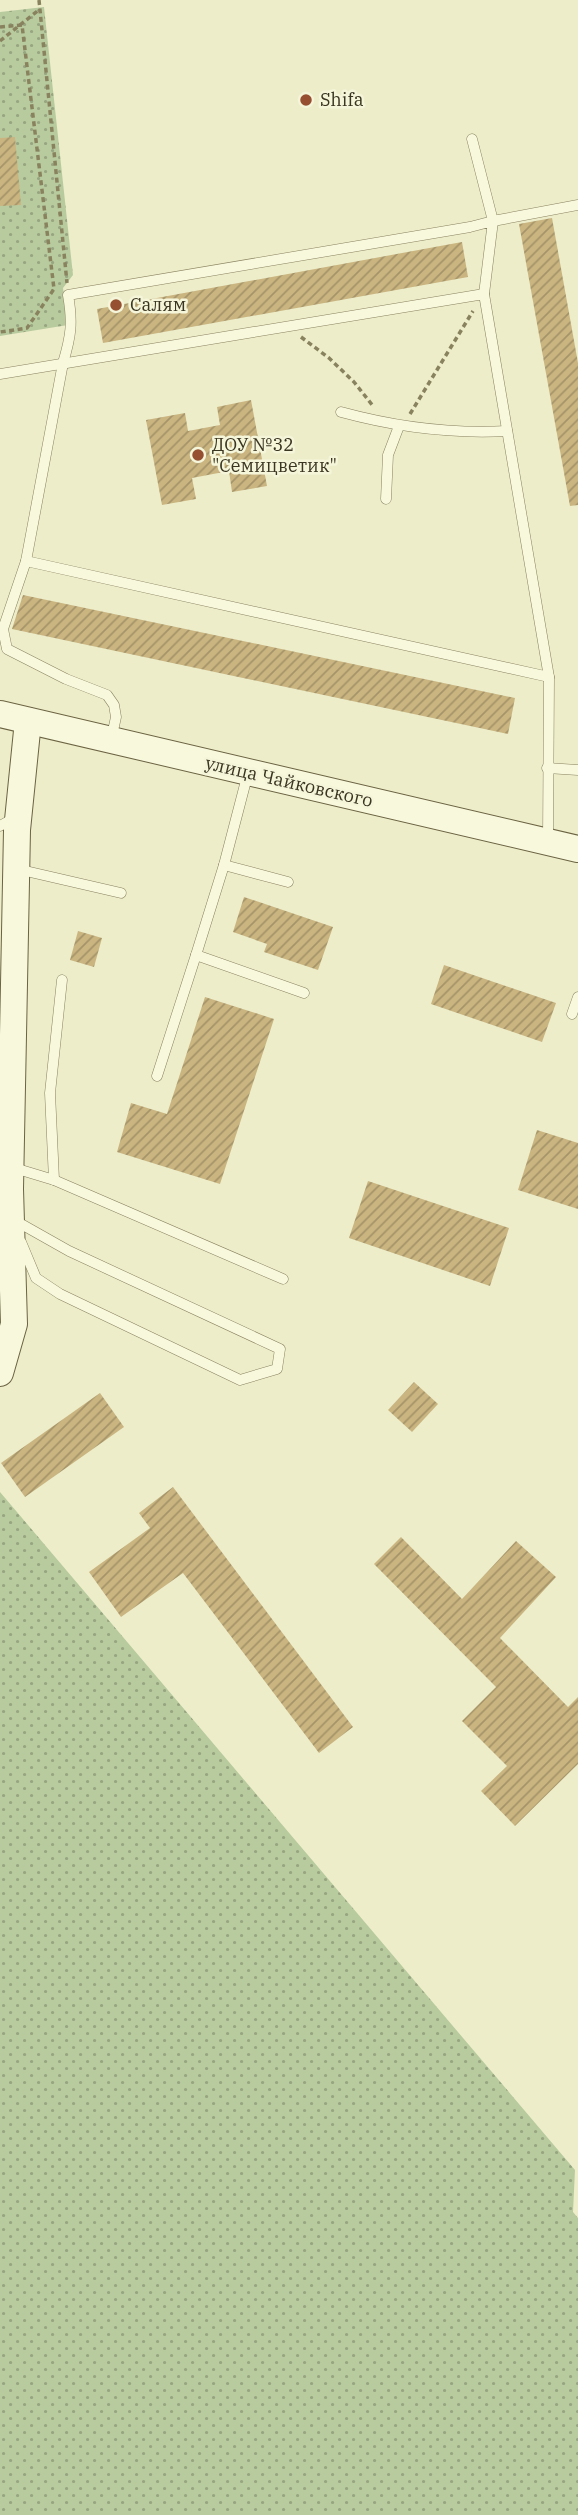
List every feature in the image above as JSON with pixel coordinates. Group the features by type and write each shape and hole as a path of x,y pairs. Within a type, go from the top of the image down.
{"street":[{"name":"улица Чайковского","path":"0,714 578,849"},
{"path":"0,1373 14,1324 5,1219 11,1167 17,869 10,820 28,722"}],"lane":[{"path":"472,139 493,221 484,294 549,677 548,842"},
{"path":"111,740 116,717 114,705 107,695 66,679 6,649 4,629 26,561 72,328 68,295 470,227 578,205"},
{"path":"0,374 484,294"},
{"path":"341,412 400,426 469,433 507,430"},
{"path":"386,499 388,455 400,426"},
{"path":"26,561 549,677"},
{"path":"547,768 578,770"},
{"path":"157,1076 224,865 248,772"},
{"path":"224,865 288,882"},
{"path":"17,869 121,892"},
{"path":"196,955 304,993"},
{"path":"54,1181 50,1093 62,981"},
{"path":"572,1014 578,997"},
{"path":"11,1167 54,1181 283,1279"},
{"path":"5,1219 280,1349 277,1369 240,1380 60,1294 36,1278 5,1219"}],"path":[{"path":"38,0 68,295"},
{"path":"0,41 40,9"},
{"path":"0,27 22,25"},
{"path":"0,332 27,328 54,289 22,25"},
{"path":"400,426 484,294"},
{"path":"297,325 302,339 329,358 365,394 382,422"}],"green space":[{"path":"44,7 73,275 63,288 68,325 0,336 0,12"},
{"path":"0,1492 575,2170 573,2212 578,2218 578,2515 0,2515"}],"building":[{"path":"15,137 21,205 0,206 0,138"},
{"path":"552,218 578,363 578,505 570,506 519,224"},
{"path":"462,242 468,277 103,343 97,309"},
{"path":"251,400 267,486 232,492 229,471 192,478 196,499 162,505 146,420 185,413 188,431 220,425 217,407"},
{"path":"23,595 515,698 508,734 12,629"},
{"path":"244,897 333,927 318,970 264,952 267,944 233,932"},
{"path":"78,931 102,938 94,967 70,960"},
{"path":"444,965 556,1003 542,1042 431,1004"},
{"path":"205,997 274,1019 220,1184 117,1152 131,1103 167,1114"},
{"path":"537,1130 578,1143 578,1209 518,1190"},
{"path":"368,1181 509,1228 490,1286 349,1238"},
{"path":"414,1382 438,1404 412,1432 388,1410"},
{"path":"100,1393 124,1427 25,1497 1,1463"},
{"path":"173,1487 353,1727 319,1753 183,1573 121,1617 89,1572 150,1528 139,1513"},
{"path":"401,1537 462,1599 516,1541 556,1577 500,1638 568,1707 578,1697 578,1764 515,1826 481,1791 507,1766 462,1721 496,1687 374,1564"}],"place":[{"name":"Shifa","path":"306,100"},
{"name":"Салям","path":"116,305"},
{"name":"ДОУ №32 \"Семицветик\"","path":"198,455"}]}
